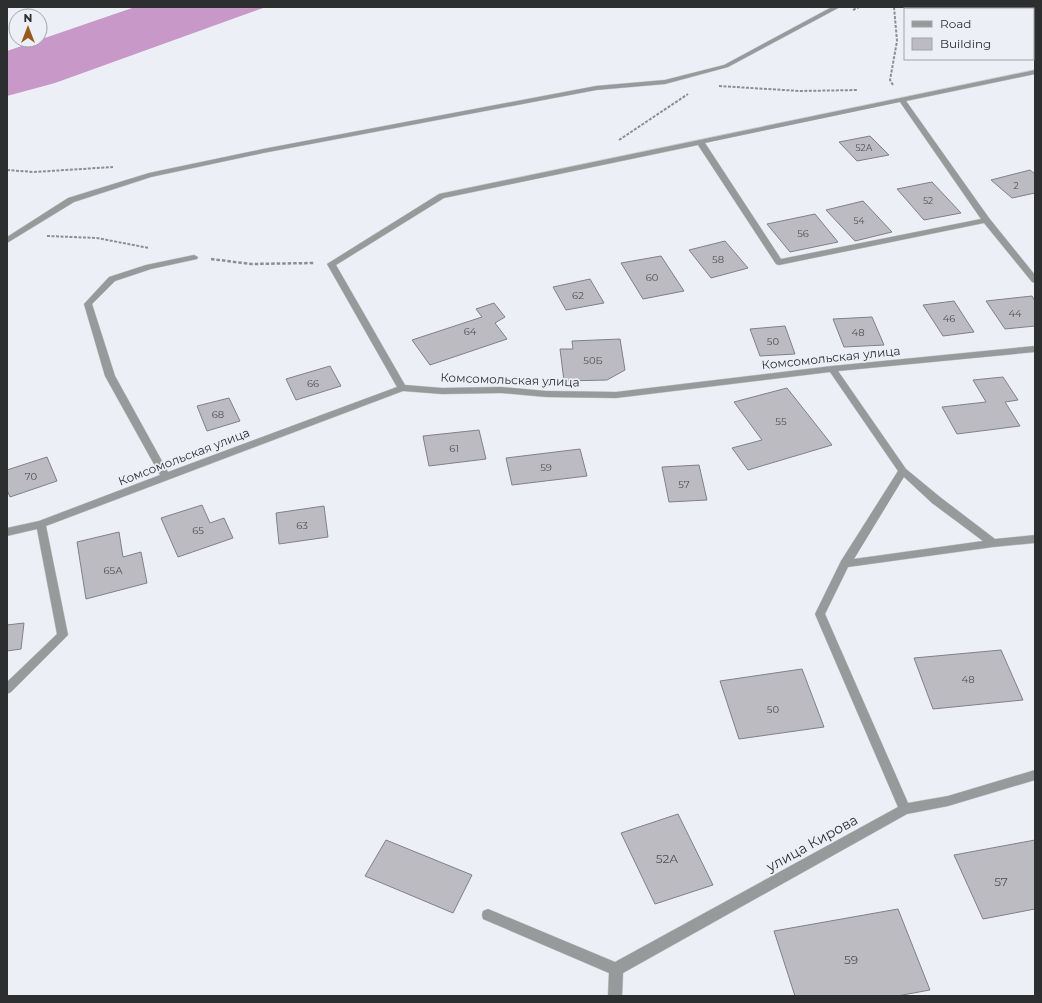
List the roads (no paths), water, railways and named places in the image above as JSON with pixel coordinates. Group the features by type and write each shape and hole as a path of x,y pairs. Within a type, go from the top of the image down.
{"street":[{"path":"7,241 71,200 148,175 263,151 596,88 665,82 726,66 837,7"},
{"path":"402,388 331,264 442,196 1035,72"},
{"path":"902,100 986,220 1035,280"},
{"path":"700,142 779,262 986,220"},
{"path":"165,476 110,376 88,304 112,279 149,267 194,256"},
{"name":"Комсомольская улица","path":"7,532 41,524 165,476 402,388 442,391 501,390 546,394 616,395 832,369 1035,349"},
{"path":"832,369 903,471 936,500 993,543"},
{"path":"903,471 845,564 820,614 905,809"},
{"path":"7,689 63,635 41,524"},
{"path":"845,564 993,543 1035,539"},
{"name":"улица Кирова","path":"616,969 905,809 948,801 1035,775"},
{"path":"488,915 616,969 615,996"}]}
